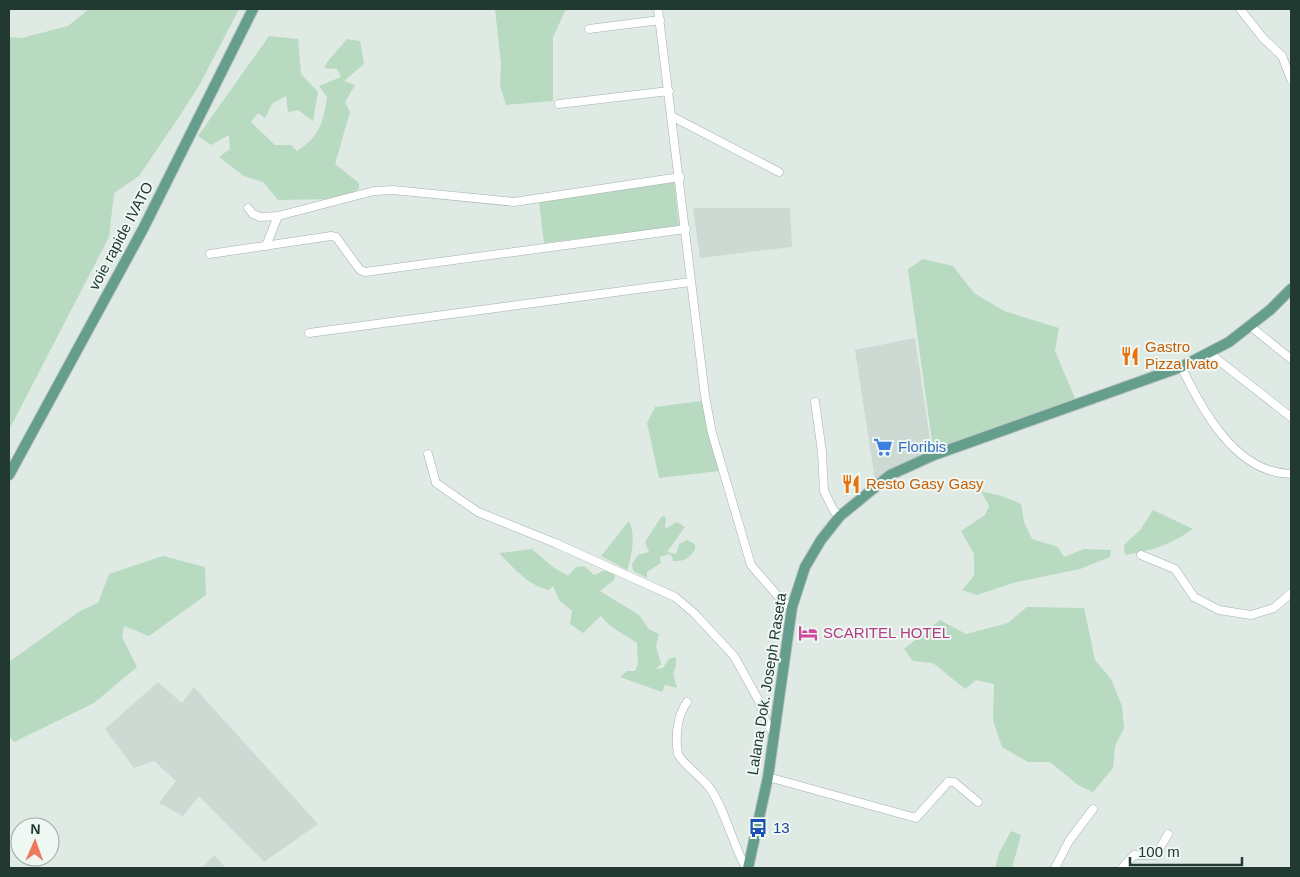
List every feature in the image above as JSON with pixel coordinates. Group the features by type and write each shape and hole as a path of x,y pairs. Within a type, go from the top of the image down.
{"main road":[{"name":"voie rapide IVATO","path":"9,475 143,228 254,9"},
{"name":"Lalana Dok. Joseph Raseta","path":"747,868 768,777 792,607 805,567 821,540 840,516 890,475 934,455 1181,367 1209,353 1229,342 1250,326 1291,289"}],"street":[{"path":"658,9 680,177 690,282 705,396 712,433 751,566 783,602 792,607"},
{"path":"1240,9 1263,38 1282,56 1291,78"},
{"path":"589,29 660,20"},
{"path":"1282,56 1291,56"},
{"path":"559,104 669,91"},
{"path":"673,118 779,172"},
{"path":"248,208 253,214 260,217 278,216 374,191 393,190 514,202 680,177"},
{"path":"266,246 278,216"},
{"path":"210,254 336,237 360,270 364,272 686,229"},
{"path":"308,333 690,282"},
{"path":"1250,326 1291,359"},
{"path":"1209,353 1291,417"},
{"path":"1181,367 1201,405 1228,442 1247,458 1268,471 1291,474"},
{"path":"815,402 822,452 824,491 834,511 840,516"},
{"path":"428,454 436,483 478,512 554,543 675,597 694,613 734,656 759,701 766,722 774,734"},
{"path":"1141,555 1175,569 1194,597 1219,610 1251,615 1274,608 1291,592"},
{"path":"688,702 679,712 678,755 683,763 697,773 711,789 747,868"},
{"path":"768,777 916,818 948,782 954,782 978,802"},
{"path":"1055,868 1069,841 1093,809"},
{"path":"1122,868 1134,855 1156,855 1168,834"}],"shaded area":[{"path":"693,208 790,208 792,247 700,258"},
{"path":"915,338 932,453 875,480 855,350"},
{"path":"158,682 182,703 194,687 318,824 264,862 199,796 183,816 159,803 176,781 154,761 134,768 105,729"},
{"path":"214,855 226,868 202,868"}],"green space":[{"path":"89,9 239,9 200,84 139,176 114,193 109,237 9,430 9,37 22,38 68,26"},
{"path":"495,9 566,9 553,37 553,101 506,105 500,86 501,63"},
{"path":"269,36 298,39 301,74 318,92 313,121 298,110 288,112 286,96 272,104 265,118 258,113 251,122 275,145 291,145 297,151 311,140 322,122 327,97 319,86 341,77 337,69 324,68 328,61 347,39 360,41 364,64 344,81 355,85 345,102 350,112 335,164 359,183 359,189 337,199 278,200 263,182 244,176 219,157 230,149 229,135 211,145 198,136"},
{"path":"674,181 679,226 544,243 539,202"},
{"path":"923,259 953,266 974,293 1004,311 1059,328 1055,351 1077,403 934,455 908,269"},
{"path":"701,401 719,471 659,478 647,423 655,407"},
{"path":"981,491 1002,496 1021,504 1024,522 1032,539 1058,547 1064,557 1084,549 1111,550 1110,557 1080,569 1013,583 977,595 962,590 974,576 974,554 961,531 985,515 989,506"},
{"path":"1153,510 1193,529 1161,546 1125,555 1124,545 1141,529"},
{"path":"662,516 666,517 665,529 677,522 685,527 667,552 676,554 679,544 687,540 695,544 695,549 691,555 680,561 673,561 672,556 669,554 660,557 661,563 647,572 647,578 633,571 632,564 638,555 649,552 645,542"},
{"path":"629,521 633,546 627,570 601,556"},
{"path":"532,549 553,567 568,576 576,567 584,566 594,575 608,569 615,573 614,580 600,591 639,615 649,629 659,634 656,646 661,664 656,669 663,668 669,659 676,657 673,674 677,688 665,685 662,692 620,677 627,671 635,671 638,664 637,643 613,628 601,616 583,633 570,624 572,611 560,601 553,586 549,590 527,580 499,553"},
{"path":"163,556 205,567 206,595 149,636 124,626 122,637 137,667 94,703 14,742 9,736 9,662 80,611 98,603 109,574"},
{"path":"1027,607 1084,608 1095,660 1111,679 1122,706 1124,728 1115,746 1113,768 1093,792 1078,785 1050,762 1028,762 1002,747 993,720 994,684 976,680 965,689 933,663 913,661 904,649 940,620 966,634 1008,623"},
{"path":"1011,831 1021,835 1012,868 995,868 999,853"}],"place":[{"name":"Gastro Pizza Ivato","path":"1130,356"},
{"name":"Floribis","path":"883,447"},
{"name":"Resto Gasy Gasy","path":"851,484"},
{"name":"SCARITEL HOTEL","path":"808,633"},
{"name":"13","path":"758,828"}]}
